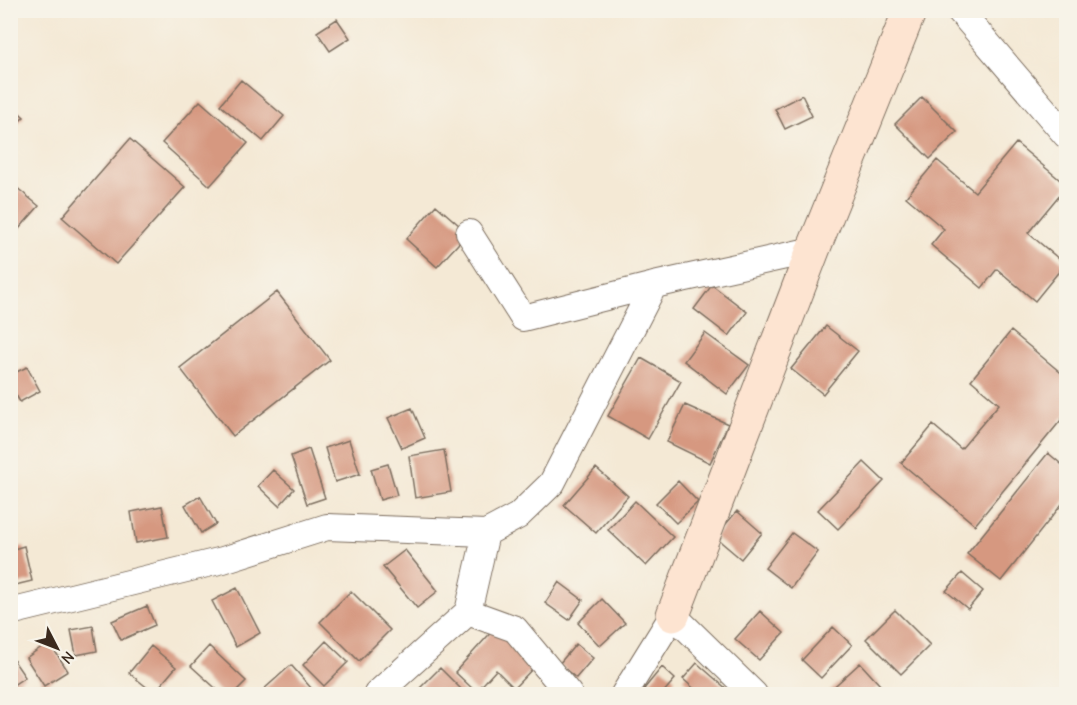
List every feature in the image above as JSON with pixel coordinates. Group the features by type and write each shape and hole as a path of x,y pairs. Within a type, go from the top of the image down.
{"street":[{"path":"624,694 673,615 813,250 910,10"},
{"path":"959,10 1066,135"},
{"path":"469,233 523,318 654,285 813,250"},
{"path":"10,612 223,560 327,527 486,533 518,516 552,483 654,285"},
{"path":"377,694 468,612 486,533"},
{"path":"468,612 515,629 569,694"},
{"path":"673,615 754,694"}],"building":[{"path":"337,19 350,38 330,51 317,32"},
{"path":"241,80 284,116 263,141 220,105"},
{"path":"802,95 812,116 785,129 775,109"},
{"path":"922,97 957,132 930,159 895,124"},
{"path":"200,101 248,143 210,186 162,143"},
{"path":"10,104 24,117 10,130"},
{"path":"130,139 185,187 116,264 62,217"},
{"path":"1016,143 1066,185 1028,233 1065,264 1035,301 997,269 982,288 931,245 944,229 906,197 937,160 975,192"},
{"path":"10,182 39,206 10,239"},
{"path":"436,205 468,233 437,267 406,239"},
{"path":"712,285 747,312 729,336 694,309"},
{"path":"277,292 330,360 233,436 180,368"},
{"path":"826,326 858,351 823,394 791,369"},
{"path":"1011,331 1066,377 1066,414 975,525 901,463 933,425 961,449 999,404 971,380"},
{"path":"705,333 749,365 727,394 684,361"},
{"path":"641,358 681,381 648,439 608,416"},
{"path":"27,367 40,391 20,402 10,385 10,375"},
{"path":"685,405 728,424 710,463 667,442"},
{"path":"412,408 425,438 402,448 388,418"},
{"path":"349,440 360,474 335,482 325,448"},
{"path":"309,449 325,498 307,504 291,456"},
{"path":"444,450 451,492 415,498 409,456"},
{"path":"1048,453 1066,468 1066,499 1001,581 967,554"},
{"path":"864,462 884,481 838,529 818,510"},
{"path":"388,464 397,495 380,500 371,469"},
{"path":"596,468 628,496 596,533 564,505"},
{"path":"273,470 294,489 279,506 258,486"},
{"path":"678,481 698,502 676,523 656,503"},
{"path":"200,496 216,524 201,533 185,505"},
{"path":"635,501 673,537 646,566 608,530"},
{"path":"162,506 168,537 136,543 131,512"},
{"path":"737,511 762,533 741,559 715,537"},
{"path":"792,533 818,552 791,588 765,568"},
{"path":"24,546 32,581 11,586 10,550"},
{"path":"405,550 438,591 417,608 383,567"},
{"path":"962,573 983,591 968,609 946,591"},
{"path":"559,582 583,600 569,620 545,603"},
{"path":"237,588 260,633 236,647 212,601"},
{"path":"351,591 390,630 359,661 320,622"},
{"path":"602,599 625,623 600,646 578,623"},
{"path":"147,606 155,625 121,640 112,621"},
{"path":"895,610 930,645 901,674 866,639"},
{"path":"760,611 784,633 759,660 735,639"},
{"path":"93,626 97,651 76,655 71,630"},
{"path":"496,627 536,665 514,688 496,670 476,692 455,672"},
{"path":"833,627 852,645 821,678 802,660"},
{"path":"326,641 348,662 324,686 303,665"},
{"path":"49,642 68,671 44,686 26,658"},
{"path":"576,644 593,658 576,678 559,664"},
{"path":"151,646 176,667 154,693 129,673"},
{"path":"209,646 246,681 233,694 222,694 191,666"},
{"path":"10,655 25,677 10,687"},
{"path":"697,663 729,691 726,694 700,694 683,679"},
{"path":"860,663 880,685 870,694 826,694"},
{"path":"291,665 311,688 304,694 267,694 263,690"},
{"path":"662,667 675,679 662,694 650,694 644,689"},
{"path":"440,668 466,694 414,694"}]}
